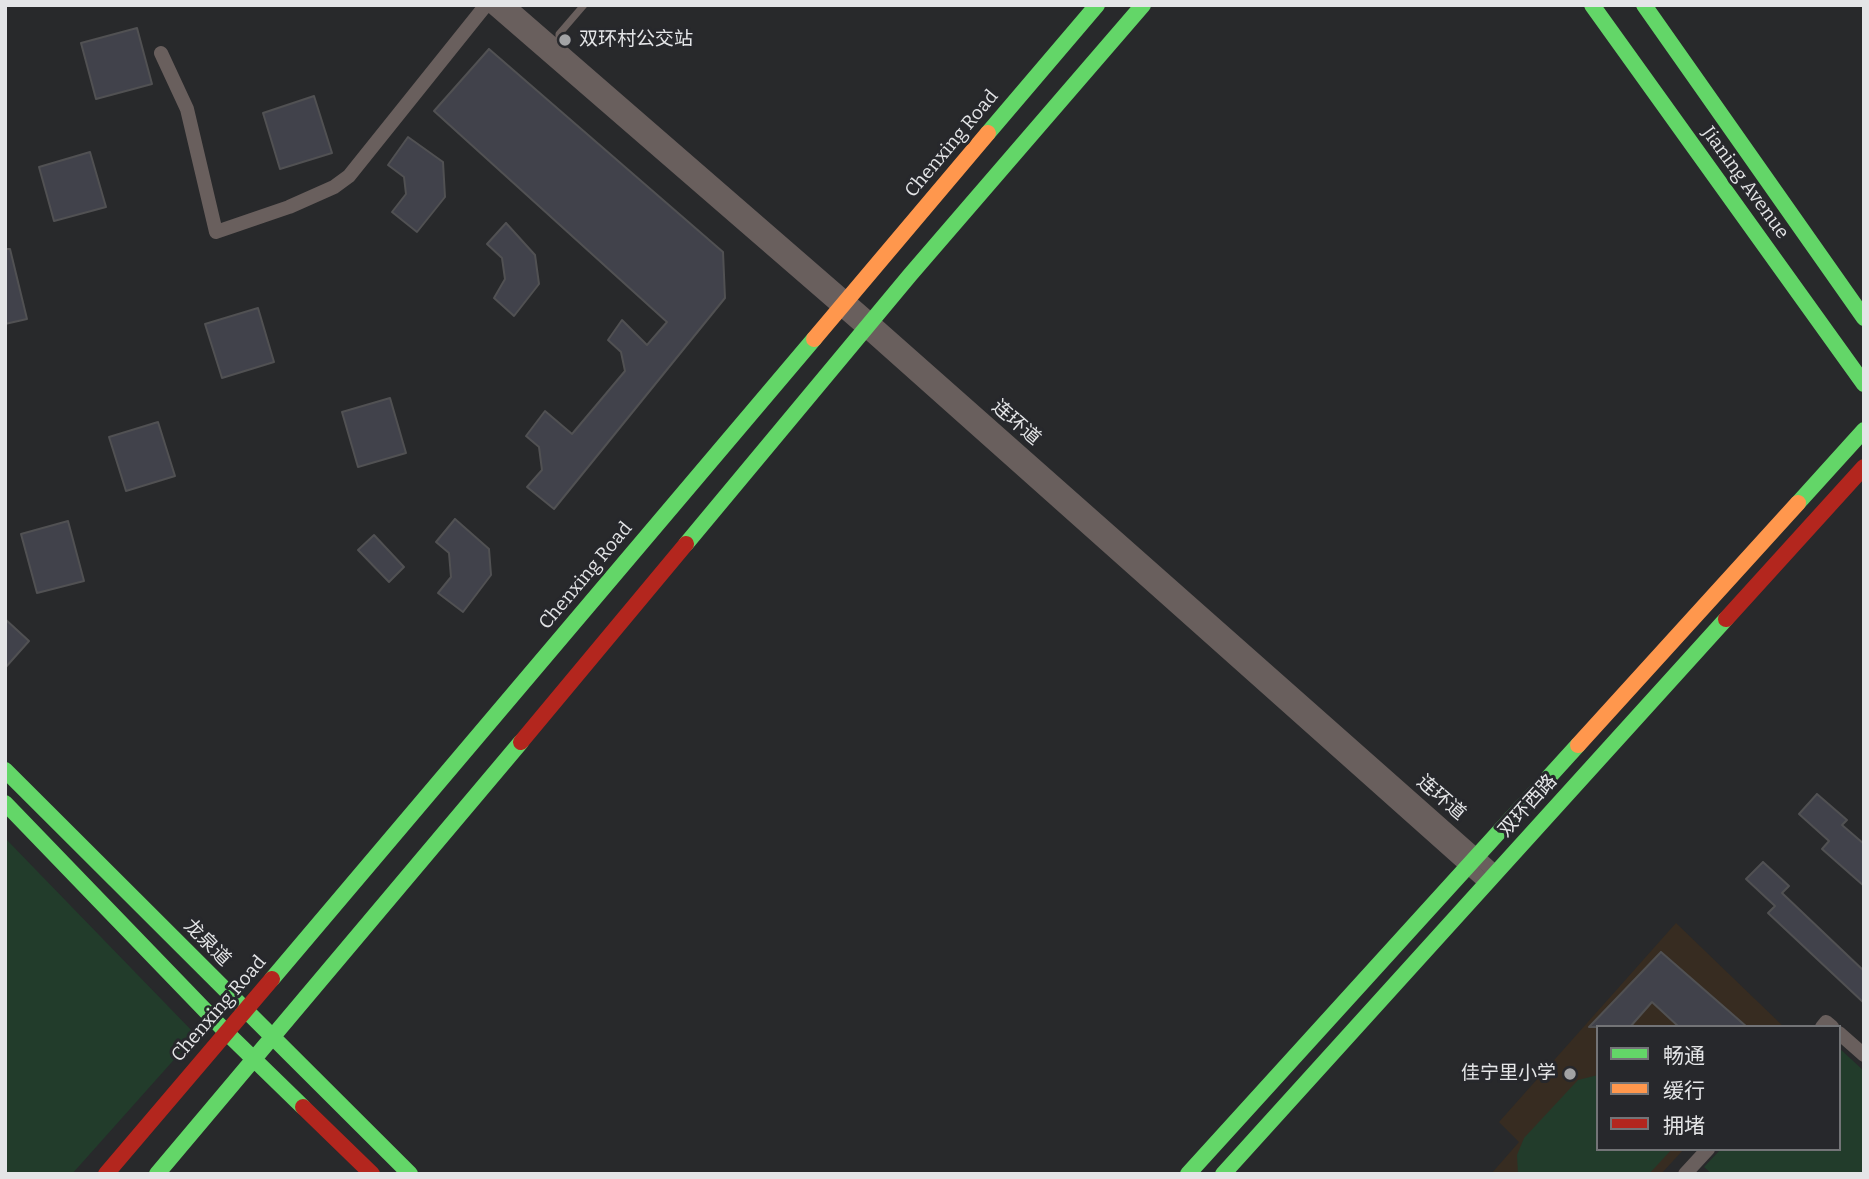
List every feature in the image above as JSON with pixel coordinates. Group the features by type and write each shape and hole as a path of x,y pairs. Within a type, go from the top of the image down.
{"main road":[{"name":"Chenxing Road","path":"106,1174 1097,5"},
{"path":"157,1174 256,1060 868,325 1143,5"},
{"name":"Jianing Avenue","path":"1592,5 1864,384"},
{"name":"Jianing Avenue","path":"1644,5 1864,318"},
{"path":"1188,1174 1470,859 1864,430"},
{"name":"双环西路","path":"1223,1174 1864,467"},
{"name":"龙泉道","path":"5,770 410,1174"},
{"path":"5,803 227,1033 372,1174"}],"street":[{"path":"161,53 187,109 216,232 289,207 334,187 349,176 488,5 844,304"},
{"name":"连环道","path":"508,5 1491,878"},
{"path":"1841,1035 1864,1055"},
{"path":"1689,1172 1706,1151"}],"lane":[{"path":"560,51 559,34 584,5"}],"shaded area":[{"name":"佳宁里小学","path":"1676,923 1782,1025 1596,1025 1596,1151 1682,1151 1661,1174 1491,1174 1519,1142 1499,1122"}],"green space":[{"path":"5,838 196,1035 72,1174 5,1174"},
{"path":"1841,1050 1864,1071 1864,1174 1712,1174 1704,1167 1719,1151 1841,1151"},
{"path":"1596,1076 1596,1151 1670,1151 1649,1174 1518,1174 1517,1155 1524,1138 1578,1080"}],"building":[{"path":"137,28 152,84 96,99 81,43"},
{"path":"489,49 723,252 725,298 554,509 527,487 542,470 539,447 526,436 545,411 572,434 625,371 621,352 608,340 622,320 647,345 667,322 434,111"},
{"path":"314,96 332,153 280,169 263,113"},
{"path":"408,137 443,162 445,197 417,232 392,212 406,194 404,177 388,165"},
{"path":"90,152 106,207 54,221 39,167"},
{"path":"506,223 535,255 539,284 514,316 494,298 505,279 502,258 487,244"},
{"path":"5,249 10,249 27,319 5,324"},
{"path":"258,308 274,362 222,378 205,324"},
{"path":"390,398 406,453 358,467 342,412"},
{"path":"158,422 175,476 126,491 109,437"},
{"path":"455,519 489,549 491,575 463,612 438,593 451,577 449,553 436,542"},
{"path":"68,521 84,581 37,593 21,534"},
{"path":"374,535 404,567 389,582 358,550"},
{"path":"5,619 29,641 5,668"},
{"path":"1817,794 1847,820 1842,825 1864,844 1864,886 1822,849 1829,841 1799,814"},
{"path":"1763,862 1789,886 1782,893 1864,971 1864,1003 1768,913 1775,906 1746,879"},
{"path":"1661,952 1745,1025 1677,1025 1652,1002 1632,1025 1589,1027"}],"traffic: fast":[{"path":"988,133 1097,5"},
{"path":"686,544 910,275 1143,5"},
{"path":"1592,5 1864,384"},
{"path":"1644,5 1864,318"},
{"path":"272,979 814,339"},
{"path":"1798,503 1864,430"},
{"path":"1223,1174 1726,619"},
{"path":"157,1174 521,742"},
{"path":"1188,1174 1578,745"},
{"path":"5,770 410,1174"},
{"path":"5,803 227,1033 303,1107"}],"traffic: slow":[{"path":"814,339 988,133"},
{"path":"1578,745 1798,503"}],"traffic: jam":[{"path":"1726,619 1864,467"},
{"path":"521,742 686,544"},
{"path":"106,1174 272,979"},
{"path":"303,1107 372,1174"}],"place":[{"name":"双环村公交站","path":"565,40"},
{"name":"佳宁里小学","path":"1570,1074"}]}
